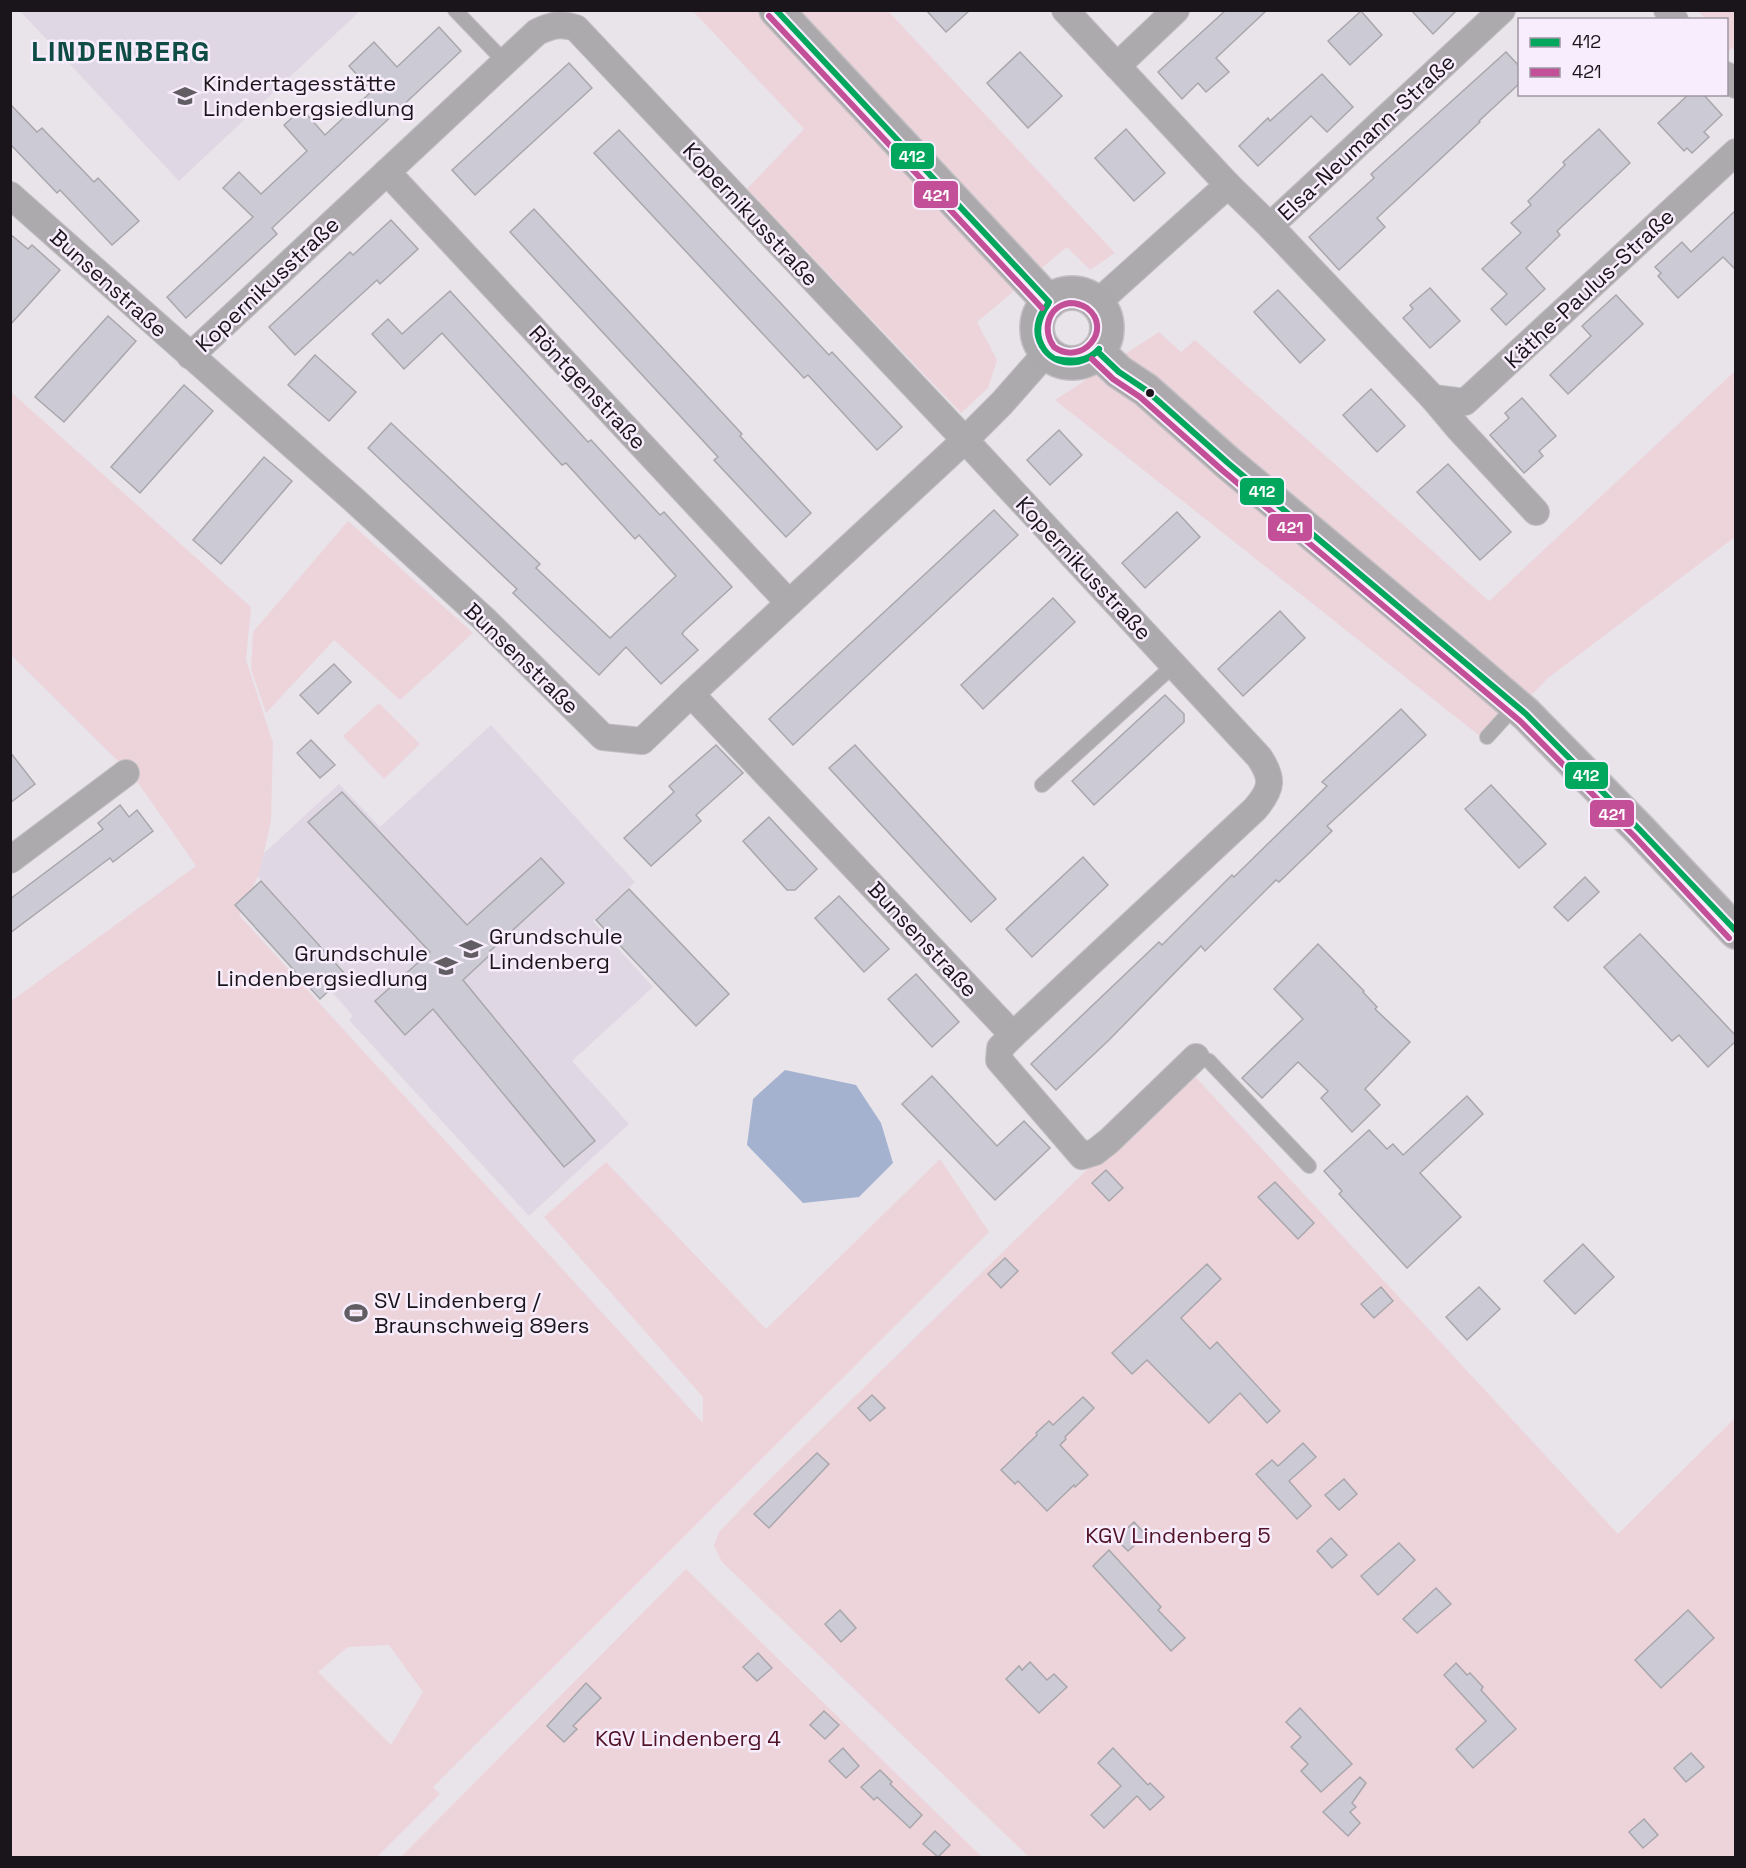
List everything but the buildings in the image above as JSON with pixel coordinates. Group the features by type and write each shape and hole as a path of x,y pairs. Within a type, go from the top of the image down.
{"main road":[{"path":"776,10 1049,302"},
{"path":"1073,293 1086,296 1097,303 1104,314 1107,327 1105,341 1098,352 1078,363 1067,363 1047,352 1039,340 1037,327 1040,313 1049,302 1060,295 1073,293"},
{"path":"1098,352 1119,372 1146,390 1228,463 1516,705 1640,830 1736,932"}],"street":[{"name":"Elsa-Neumann-Straße","path":"1065,10 1228,185 1270,226 1502,10"},
{"path":"1116,66 1176,10"},
{"name":"Kopernikusstraße","path":"190,356 537,32 554,24 565,24 576,28 965,440 1174,665 1267,769 1270,782 1266,796 1255,809 1013,1035"},
{"name":"Käthe-Paulus-Straße","path":"1433,398 1466,402 1736,152"},
{"name":"Röntgenstraße","path":"387,172 789,603"},
{"path":"1097,303 1228,185"},
{"name":"Bunsenstraße","path":"10,195 484,619 603,737 642,741 691,694 1013,1035"},
{"path":"1270,226 1433,398 1536,512"},
{"path":"691,694 965,440 1002,403 1047,352"},
{"path":"10,860 126,773"},
{"path":"1013,1035 1000,1048 999,1060 1082,1156 1095,1152 1109,1141 1196,1057"}],"lane":[{"path":"455,10 504,61"},
{"path":"1042,785 1174,665"},
{"path":"1487,737 1516,705"},
{"path":"1196,1057 1209,1061 1309,1166"}],"shaded area":[{"name":"Kindertagesstätte Lindenbergsiedlung","path":"20,11 360,11 179,181"},
{"name":"Grundschule Lindenberg","path":"491,725 635,882 593,921 653,987 572,1061 629,1124 529,1216 349,1020 353,1016 332,992 349,976 249,867 339,784 380,827"}],"green space":[{"path":"693,11 888,11 1115,253 1090,270 1067,247 977,322 997,360 988,388 961,413 747,189 804,129"},
{"path":"1698,11 1735,11 1735,51 1732,48 1728,52 1728,18 1702,18 1704,17"},
{"path":"1159,332 1181,352 1195,340 1489,601 1735,371 1735,537 1548,678 1486,741 1055,400"},
{"path":"11,392 251,607 246,660 273,743 271,821 259,874 239,915 703,1423 703,1397 544,1217 606,1162 766,1329 940,1159 989,1232 433,1787 440,1794 377,1857 11,1857 10,1002 196,866 134,777 11,655","holes":["389,1645 423,1692 391,1745 318,1672 348,1647"]},
{"path":"348,521 473,633 400,700 334,640 266,713 251,669 253,632"},
{"path":"379,703 420,744 384,779 343,736"},
{"name":"KGV Lindenberg 5","path":"1189,1070 1618,1534 1735,1418 1735,1857 1029,1857 722,1562 714,1546 719,1532 763,1486"},
{"name":"KGV Lindenberg 4","path":"686,1569 982,1857 400,1858"}],"water":[{"path":"785,1070 856,1085 881,1123 893,1163 859,1197 803,1203 747,1145 753,1099"}],"transit line":[{"name":"412","path":"776,10 1049,302"},
{"name":"421","path":"769,16 1042,308"},
{"name":"421","path":"1070,303 1087,308 1097,326 1096,335 1091,343 1075,352 1065,352 1054,347 1050,341 1048,327 1049,320 1056,309 1070,303"},
{"name":"412","path":"1042,346 1037,330 1048,304"},
{"name":"412","path":"1042,346 1038,330 1042,314 1048,304"},
{"name":"412","path":"1042,346 1054,358 1070,362 1086,359 1099,349"},
{"name":"412","path":"1056,359 1079,360 1099,349"},
{"name":"412","path":"1098,352 1119,372 1146,390 1228,463 1526,714 1736,931"},
{"name":"421","path":"1092,359 1113,379 1140,397 1222,470 1520,721 1634,836 1729,938"}],"place":[{"name":"Kindertagesstätte Lindenbergsiedlung","path":"185,96"},
{"name":"Grundschule Lindenberg","path":"471,949"},
{"name":"Grundschule Lindenbergsiedlung","path":"446,966"},
{"name":"SV Lindenberg / Braunschweig 89ers","path":"356,1313"}],"district":[{"name":"LINDENBERG","path":"121,51"}]}
